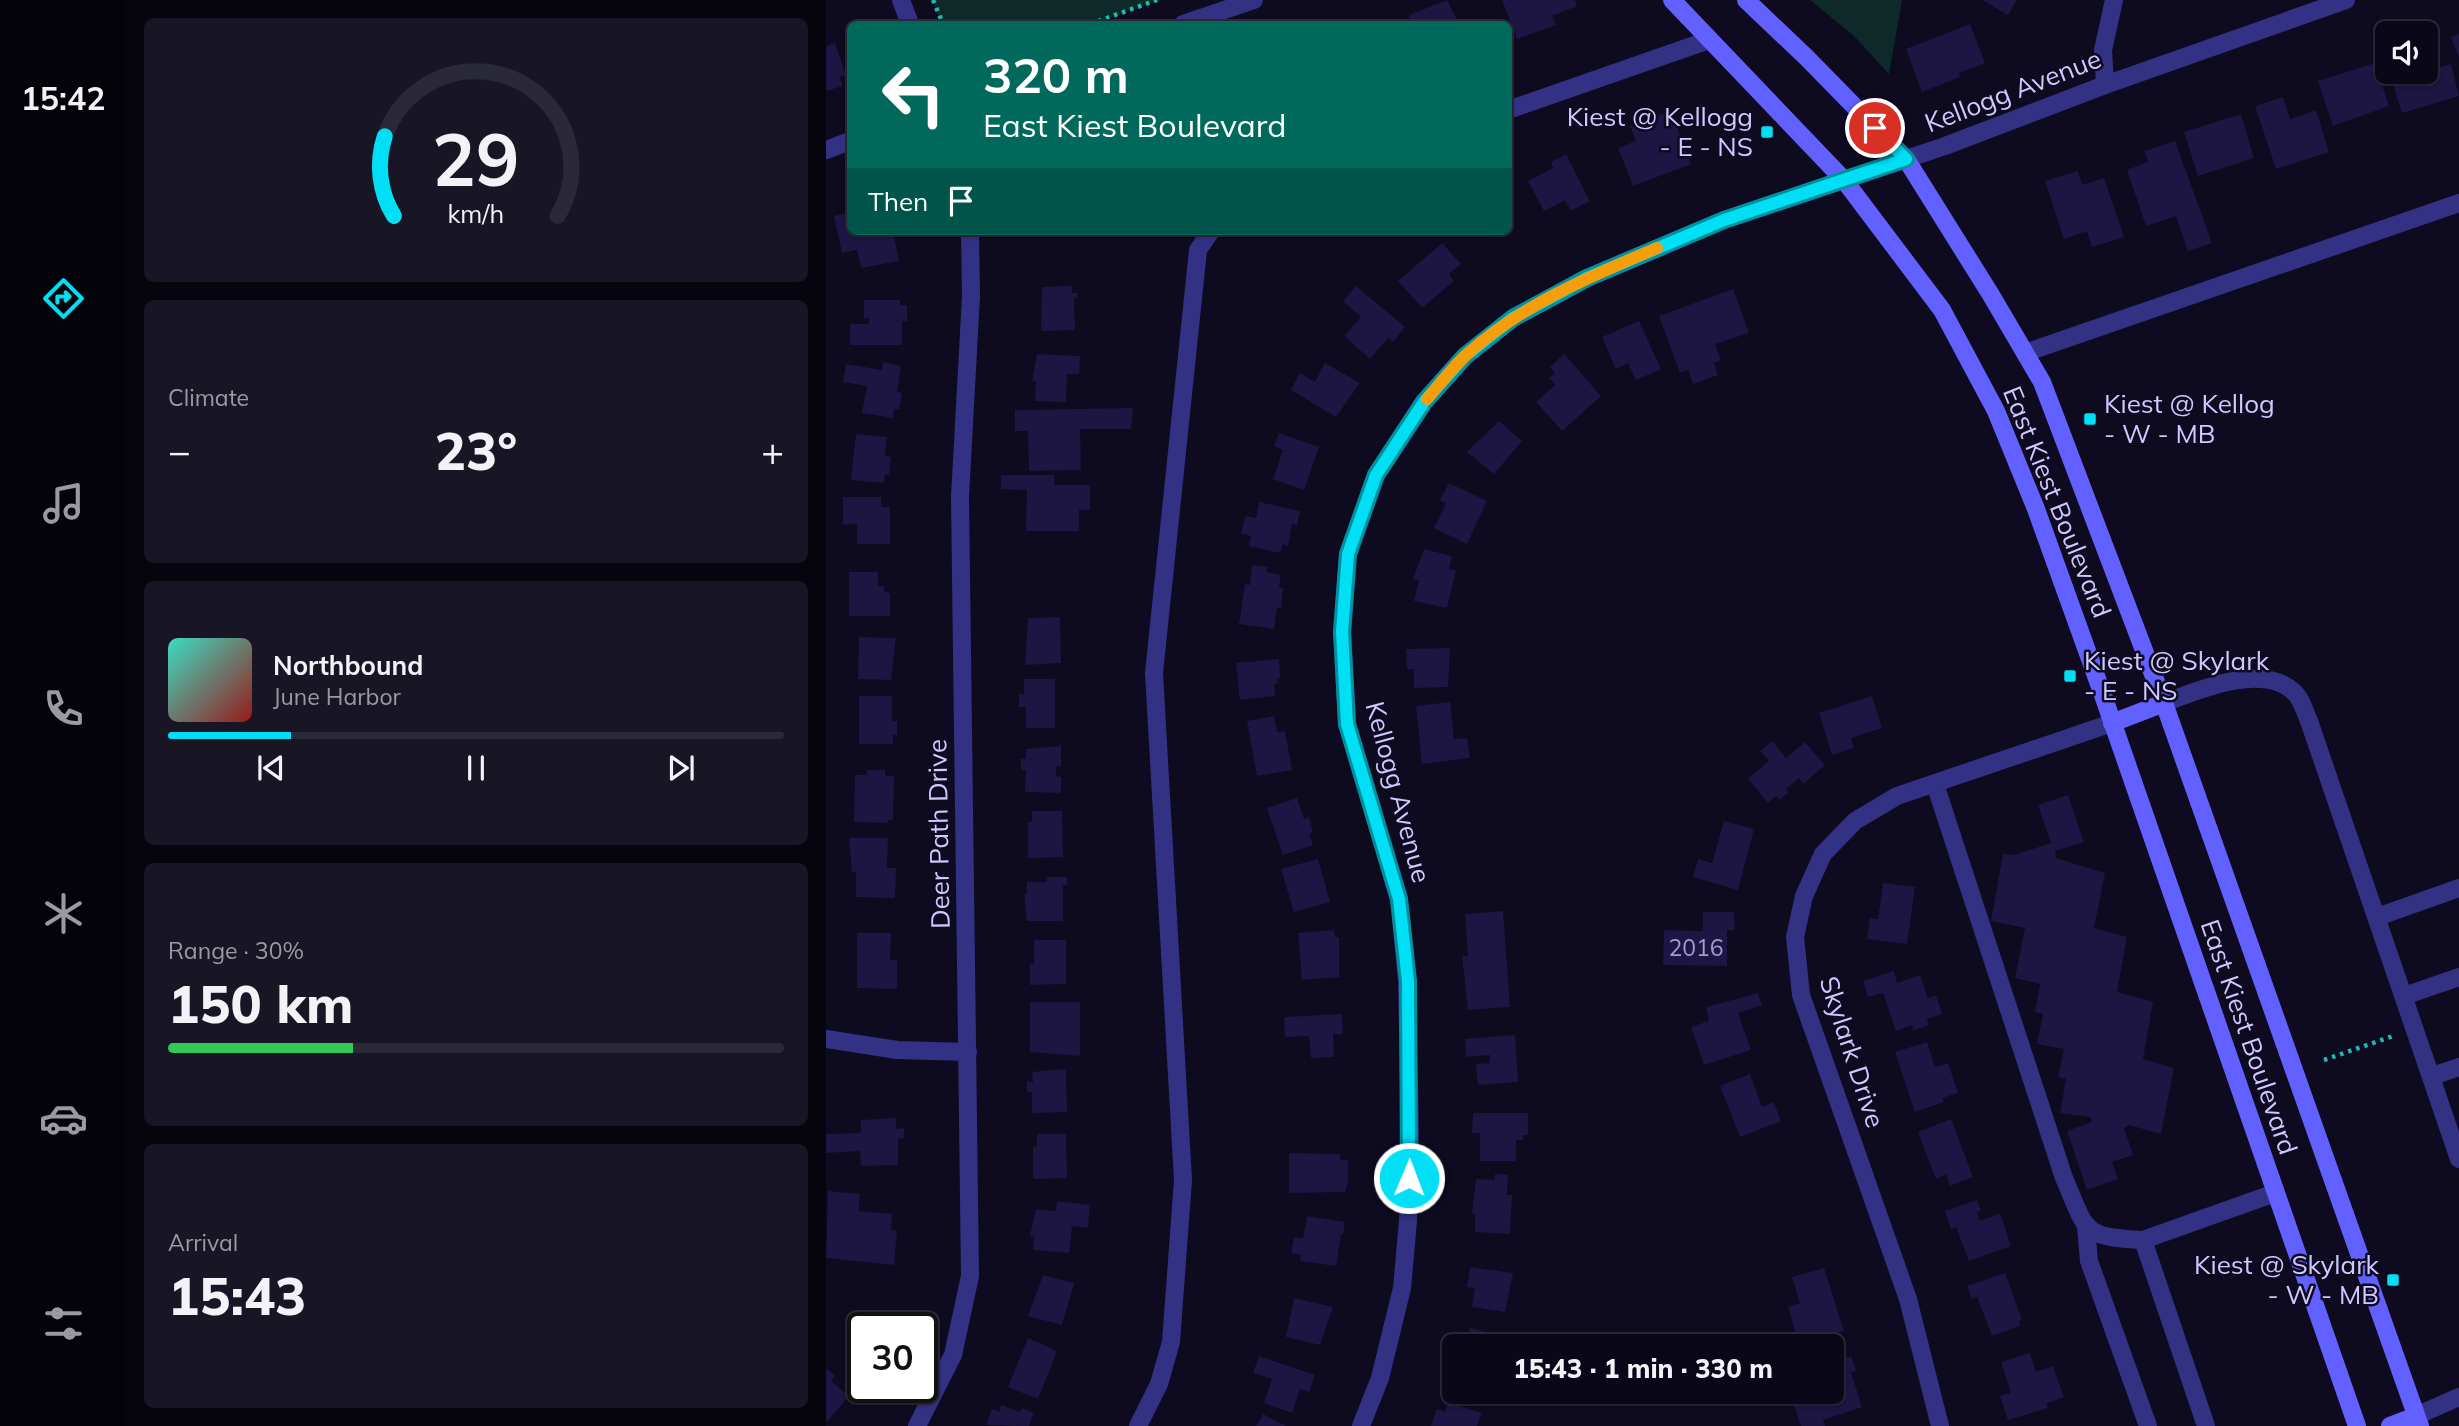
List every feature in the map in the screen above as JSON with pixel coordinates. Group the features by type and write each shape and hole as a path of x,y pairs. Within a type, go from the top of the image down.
{"main road":[{"name":"East Kiest Boulevard","path":"1672,0 1844,180 1942,310 1996,411 2036,509 2357,1426"},
{"name":"East Kiest Boulevard","path":"1746,0 1906,159 2042,382 2164,703 2418,1421"},
{"name":"Skylark Drive","path":"2112,723 2164,703"},
{"path":"2390,1426 2418,1421"}],"street":[{"path":"901,0 909,21"},
{"path":"1191,21 1254,0"},
{"path":"2105,85 2103,50 2114,0"},
{"name":"Kellogg Avenue","path":"1361,1426 1380,1378 1402,1288 1408,1221 1410,1134 1408,981 1399,899 1347,724 1342,632 1348,554 1376,475 1424,402 1465,356 1513,318 1587,278 1724,220 1906,159 2346,0"},
{"path":"1512,109 1709,40"},
{"path":"826,150 847,142"},
{"path":"2025,353 2459,203"},
{"name":"Deer Path Drive","path":"917,1426 953,1355 970,1276 960,497 971,296 970,235"},
{"path":"1138,1426 1159,1384 1171,1342 1183,1180 1154,673 1198,250 1207,235"},
{"path":"2164,703 2244,678 2274,680 2295,692 2309,720 2459,1158"},
{"name":"Skylark Drive","path":"1940,1426 1908,1299 1801,995 1795,937 1804,896 1823,853 1854,821 1897,796 2112,723"},
{"path":"1935,785 2064,1178 2086,1227 2089,1261 2148,1426"},
{"path":"2377,917 2459,888"},
{"path":"2404,996 2459,977"},
{"path":"826,1039 897,1050 968,1052"},
{"path":"2432,1076 2459,1067"},
{"path":"2086,1227 2105,1238 2143,1240 2275,1193"},
{"path":"2143,1240 2206,1426"},
{"path":"2418,1421 2459,1398"}],"path":[{"path":"933,0 942,21"},
{"path":"1098,21 1157,0"},
{"path":"2324,1060 2416,1028"}],"green space":[{"path":"932,0 1161,0 1102,21 940,21"},
{"path":"1810,0 1902,0 1889,74 1853,35"}],"building":[{"path":"1447,0 1458,21 1411,21 1409,15"},
{"path":"1502,0 1575,0 1577,6 1552,16 1556,25 1517,39"},
{"path":"1982,0 2017,0 2008,15"},
{"path":"1970,24 1985,63 1959,73 1960,77 1922,92 1906,49"},
{"path":"2459,34 2459,57 2451,37"},
{"path":"835,43 846,75 839,77 843,86 826,91 826,46"},
{"path":"2375,63 2375,84 2382,84 2389,106 2333,126 2318,81"},
{"path":"2451,64 2459,96 2402,113 2393,84 2438,84 2438,68"},
{"path":"2283,97 2290,119 2316,110 2329,152 2276,169 2255,106"},
{"path":"1671,111 1691,164 1633,186 1618,148 1636,141 1630,126"},
{"path":"2241,114 2254,158 2198,176 2184,132"},
{"path":"2175,141 2212,243 2188,251 2176,216 2146,226 2127,170 2148,162 2145,151"},
{"path":"1566,154 1590,201 1571,211 1565,200 1544,211 1528,181 1553,168 1551,162"},
{"path":"2078,171 2082,185 2104,178 2124,237 2092,247 2087,231 2064,239 2045,181"},
{"path":"847,214 847,235 894,235 899,261 861,268 857,250 842,253 834,216"},
{"path":"1442,243 1461,264 1449,274 1454,281 1422,308 1398,281"},
{"path":"1072,286 1072,293 1077,293 1077,298 1074,298 1075,330 1041,331 1042,287"},
{"path":"1356,286 1405,327 1393,342 1388,338 1370,359 1344,336 1361,317 1343,301"},
{"path":"1733,289 1749,333 1715,344 1721,360 1714,363 1718,375 1693,384 1688,370 1680,373 1659,316"},
{"path":"864,300 900,300 900,305 907,305 907,321 902,321 902,345 850,345 850,324 869,324 869,318 864,318"},
{"path":"1639,321 1661,369 1636,380 1628,363 1616,369 1602,337"},
{"path":"1037,354 1080,356 1079,374 1067,374 1066,402 1035,401 1036,381 1032,381"},
{"path":"1564,354 1601,396 1562,431 1536,402 1555,385 1549,378 1555,373 1550,367"},
{"path":"883,362 901,366 897,392 902,393 899,410 894,409 893,418 862,413 867,386 843,382 846,364 882,370"},
{"path":"1325,363 1360,383 1336,417 1291,390 1300,373 1315,382"},
{"path":"1133,408 1131,429 1080,429 1081,470 1029,471 1028,431 1015,431 1015,410"},
{"path":"1499,421 1522,441 1494,474 1467,452"},
{"path":"1279,433 1319,447 1304,490 1273,479 1283,450 1274,446"},
{"path":"856,434 887,437 885,456 891,457 889,475 885,474 884,483 851,480"},
{"path":"1001,475 1054,475 1054,485 1090,485 1090,510 1079,510 1079,531 1026,531 1027,490 1001,489"},
{"path":"1449,483 1487,501 1467,544 1434,528 1446,503 1440,500"},
{"path":"843,497 881,497 881,507 890,507 890,544 857,544 857,524 843,525"},
{"path":"1259,502 1300,511 1297,525 1292,524 1288,546 1283,544 1280,553 1249,546 1251,536 1241,534 1245,516 1256,518"},
{"path":"1424,549 1452,556 1449,569 1456,571 1447,608 1414,601 1419,580 1413,579"},
{"path":"1252,565 1267,567 1266,572 1281,575 1281,608 1277,608 1274,629 1239,624 1245,584 1250,585"},
{"path":"849,572 878,572 878,586 884,586 884,592 890,593 890,616 849,616"},
{"path":"1060,617 1061,663 1025,665 1028,618"},
{"path":"859,637 896,638 891,680 858,679"},
{"path":"1450,648 1448,687 1414,688 1414,669 1407,669 1406,649"},
{"path":"1279,659 1280,678 1277,679 1278,683 1274,684 1275,696 1240,700 1236,663"},
{"path":"1024,679 1055,679 1055,728 1026,728 1026,707 1019,707 1019,694 1024,694"},
{"path":"859,696 892,696 892,721 897,721 897,735 893,735 893,744 859,744"},
{"path":"1872,696 1882,728 1851,738 1854,748 1832,755 1819,713"},
{"path":"1450,702 1454,739 1467,738 1470,758 1422,764 1416,706"},
{"path":"1274,716 1277,732 1285,731 1292,770 1257,776 1247,721"},
{"path":"1772,741 1786,758 1805,742 1825,765 1803,784 1799,778 1786,789 1789,792 1779,800 1776,796 1768,803 1748,779 1769,761 1760,751"},
{"path":"1061,746 1061,766 1056,766 1056,776 1061,777 1061,793 1025,792 1026,770 1021,770 1021,759 1026,759 1026,749"},
{"path":"867,770 885,770 885,776 894,776 893,820 888,820 888,823 854,822 855,775 867,775"},
{"path":"2068,795 2084,842 2055,851 2056,858 2105,873 2094,928 2127,937 2117,992 2153,1002 2143,1059 2174,1068 2161,1134 2129,1125 2124,1128 2133,1155 2112,1162 2118,1179 2087,1190 2067,1131 2092,1122 2090,1117 2060,1113 2066,1079 2058,1077 2064,1049 2037,1044 2043,1014 2035,1012 2040,984 2015,978 2025,928 1991,921 2003,854 2014,855 2051,843 2038,805"},
{"path":"1297,798 1304,819 1309,817 1313,832 1309,834 1313,845 1283,855 1267,808"},
{"path":"1032,811 1062,811 1063,857 1028,858 1028,822 1032,822"},
{"path":"1724,821 1754,829 1738,890 1693,877 1698,859 1712,863"},
{"path":"849,838 888,838 887,868 896,868 895,898 856,897 856,872 852,872"},
{"path":"1318,859 1330,902 1294,912 1281,869"},
{"path":"1047,877 1067,877 1067,885 1063,885 1063,921 1027,921 1024,894 1027,894 1027,882 1047,882"},
{"path":"1883,883 1915,887 1907,944 1867,939 1870,918 1878,919"},
{"path":"1503,911 1510,1007 1468,1010 1462,956 1468,956 1465,914"},
{"path":"1703,912 1734,912 1735,930 1727,930 1727,966 1663,965 1664,930 1703,931"},
{"path":"1334,930 1335,937 1339,937 1339,977 1302,980 1298,933"},
{"path":"857,933 891,933 890,960 897,960 897,989 857,988"},
{"path":"1034,940 1066,940 1066,984 1030,985 1030,964 1034,964"},
{"path":"1894,971 1897,983 1920,975 1928,998 1936,995 1942,1014 1927,1019 1929,1025 1913,1031 1912,1025 1896,1031 1883,993 1868,997 1863,981"},
{"path":"1758,993 1762,1005 1738,1013 1751,1050 1704,1065 1691,1027 1709,1021 1706,1007"},
{"path":"1030,1002 1080,1002 1080,1056 1030,1052"},
{"path":"1342,1014 1343,1034 1333,1034 1334,1057 1311,1058 1309,1036 1285,1037 1284,1017"},
{"path":"1515,1035 1518,1082 1478,1085 1476,1064 1490,1063 1490,1055 1466,1057 1465,1039"},
{"path":"1927,1042 1935,1067 1948,1063 1958,1093 1942,1098 1944,1102 1915,1112 1895,1052"},
{"path":"1066,1069 1067,1112 1032,1113 1032,1092 1027,1092 1027,1081 1033,1082 1032,1072"},
{"path":"1750,1074 1762,1107 1774,1102 1781,1121 1740,1137 1720,1086"},
{"path":"1473,1113 1528,1113 1528,1135 1523,1135 1523,1140 1516,1140 1516,1161 1480,1161 1480,1133 1472,1133"},
{"path":"896,1118 896,1129 904,1128 904,1138 898,1139 898,1165 861,1166 860,1151 826,1153 826,1134 861,1133 861,1120"},
{"path":"1951,1119 1973,1177 1950,1186 1946,1174 1936,1179 1918,1132"},
{"path":"1037,1134 1066,1134 1067,1178 1033,1179 1033,1147 1037,1147"},
{"path":"1289,1153 1340,1154 1340,1160 1348,1160 1345,1192 1289,1193"},
{"path":"1495,1174 1508,1175 1507,1195 1512,1195 1510,1234 1475,1232 1475,1215 1472,1214 1476,1179 1495,1180"},
{"path":"828,1191 860,1194 858,1211 892,1214 891,1230 897,1231 894,1265 826,1258"},
{"path":"1977,1200 1981,1210 1977,1212 1980,1221 2000,1213 2011,1246 1969,1261 1956,1227 1951,1229 1945,1211"},
{"path":"1057,1201 1090,1205 1088,1228 1072,1226 1069,1253 1033,1250 1034,1237 1030,1236 1036,1209 1056,1211"},
{"path":"1307,1216 1345,1222 1336,1266 1300,1261 1301,1255 1291,1253 1294,1237 1303,1238"},
{"path":"1470,1267 1513,1273 1505,1312 1472,1307 1475,1288 1467,1287"},
{"path":"1824,1268 1844,1331 1834,1334 1796,1334 1788,1307 1800,1303 1792,1277"},
{"path":"2005,1273 2022,1320 2019,1321 2020,1326 1992,1336 1977,1297 1972,1299 1967,1286"},
{"path":"1043,1275 1074,1283 1062,1325 1028,1316"},
{"path":"1294,1298 1333,1307 1320,1345 1286,1337"},
{"path":"1470,1328 1496,1334 1468,1334"},
{"path":"1028,1338 1057,1351 1038,1399 1008,1387"},
{"path":"2030,1353 2036,1372 2053,1366 2064,1397 2046,1404 2048,1408 2008,1420 2000,1396 2011,1393 2001,1362"},
{"path":"1259,1356 1315,1375 1309,1392 1300,1389 1292,1413 1264,1403 1272,1379 1253,1373"},
{"path":"1851,1356 1856,1371 1851,1372 1862,1407 1823,1420 1825,1426 1801,1426 1794,1404 1844,1404 1844,1358"},
{"path":"826,1368 835,1376 831,1381 847,1394 847,1398 826,1423"},
{"path":"1447,1404 1454,1404 1482,1413 1477,1426 1431,1426 1437,1409 1445,1412"},
{"path":"1001,1405 1020,1412 1022,1408 1034,1413 1029,1426 986,1425 992,1409 999,1412"},
{"path":"1263,1414 1286,1426 1256,1426"}],"slow traffic":[{"path":"1427,399 1465,356 1513,318 1587,278 1657,248"}],"place":[{"name":"Kiest @ Kellogg - E - NS","path":"1767,132"},
{"name":"Kiest @ Kellog - W - MB","path":"2090,419"},
{"name":"Kiest @ Skylark - E - NS","path":"2070,676"},
{"name":"Kiest @ Skylark - W - MB","path":"2393,1280"}],"route":[{"path":"1409,1178 1408,981 1399,899 1347,724 1342,632 1348,554 1376,475 1424,402 1465,356 1513,318 1587,278 1724,220 1906,159 1875,128"}]}
